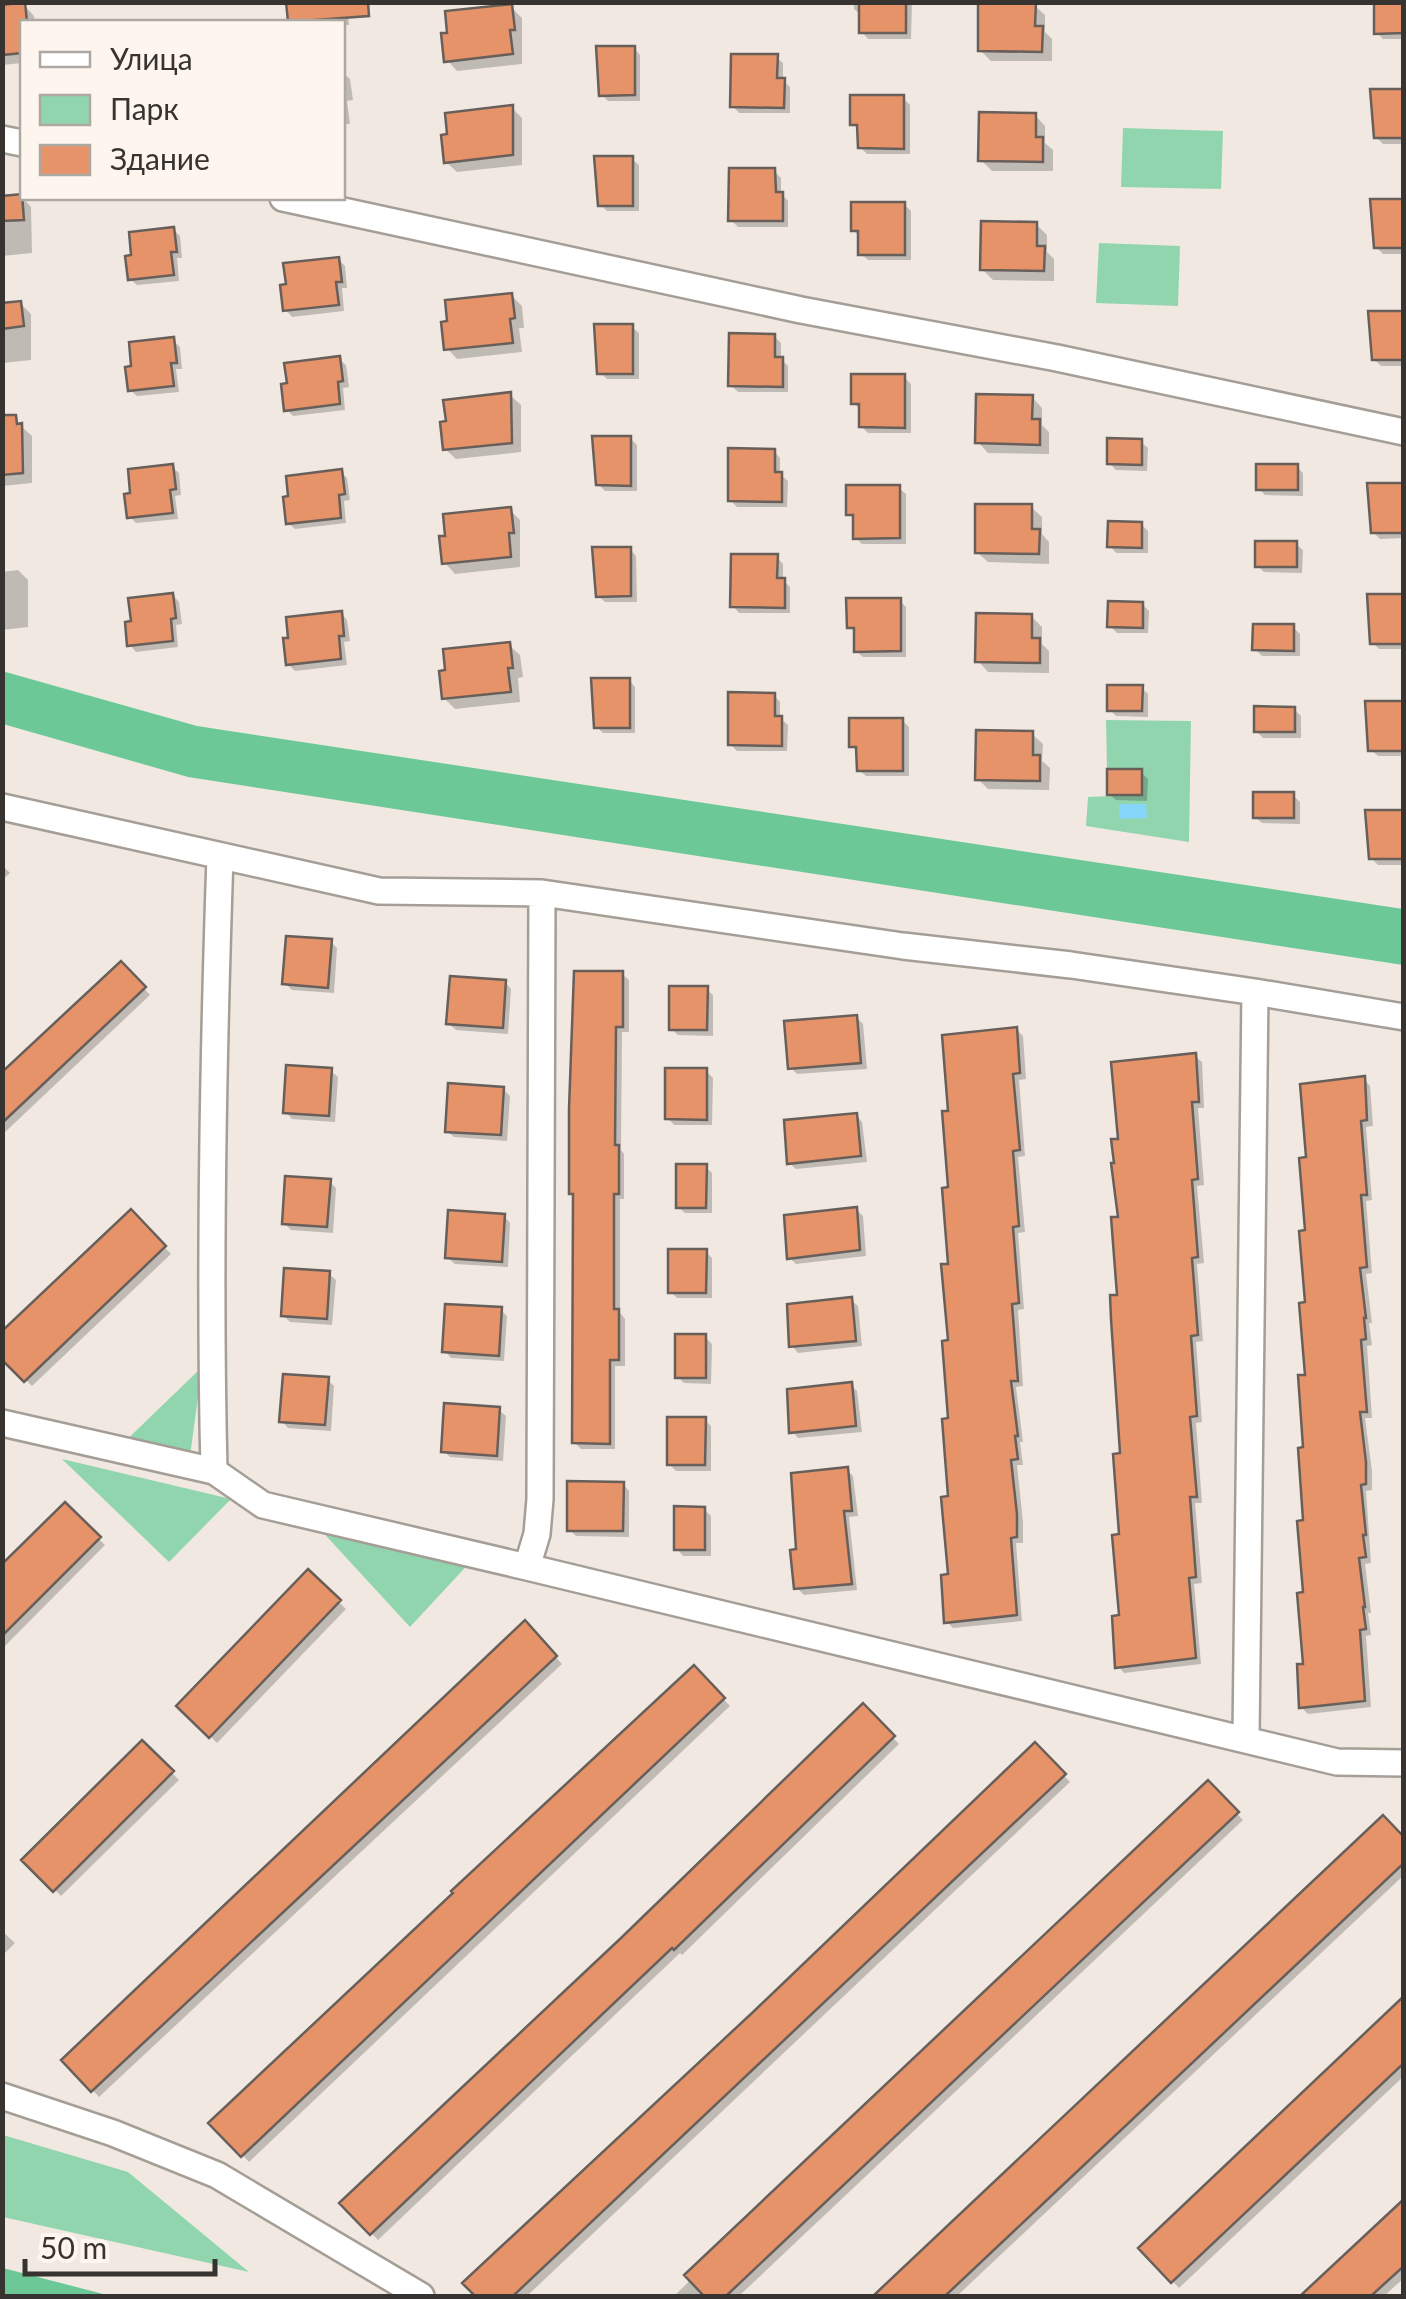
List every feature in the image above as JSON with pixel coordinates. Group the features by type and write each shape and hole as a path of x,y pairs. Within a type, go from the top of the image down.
{"street":[{"path":"292,200 801,310 1058,358 1404,432"},
{"path":"2,807 379,891 542,893 902,946 1071,965 1404,1017"},
{"path":"214,1471 213,1052 220,856"},
{"path":"527,1567 538,1534 540,1499 542,893"},
{"path":"1246,1738 1255,992"},
{"path":"2,1423 214,1471 263,1505 1337,1762 1404,1763"},
{"path":"2,2096 218,2175 421,2296"}],"green space":[{"path":"1123,128 1223,131 1221,189 1121,187"},
{"path":"1099,243 1180,246 1178,306 1096,303"},
{"path":"2,671 197,726 1403,909 1403,965 188,777 3,724"},
{"path":"1106,720 1191,721 1189,842 1086,826 1088,797 1142,795 1142,770 1107,769"},
{"path":"202,1367 188,1471 110,1456"},
{"path":"62,1459 231,1499 169,1562"},
{"path":"306,1514 473,1559 410,1627"},
{"path":"3,2135 128,2172 249,2272 3,2217"},
{"path":"3,2268 111,2296 3,2296"}],"water":[{"path":"1119,804 1146,804 1147,818 1119,819"}],"building":[{"path":"25,2 27,20 20,20 20,53 2,55 2,5"},
{"path":"286,2 368,2 369,16 288,20"},
{"path":"859,2 906,2 906,33 859,33"},
{"path":"978,2 1036,2 1035,26 1043,26 1042,52 978,51"},
{"path":"1374,2 1404,2 1404,33 1374,34"},
{"path":"512,4 513,54 444,62 441,33 447,33 445,11"},
{"path":"596,46 635,46 635,95 599,96"},
{"path":"731,54 778,54 777,78 785,78 784,108 730,107"},
{"path":"1370,89 1404,89 1404,138 1374,138"},
{"path":"850,95 904,95 904,149 858,148 857,125 850,125"},
{"path":"513,105 513,155 444,163 441,135 447,134 445,113"},
{"path":"979,112 1036,113 1036,137 1043,137 1043,162 978,161"},
{"path":"594,156 633,156 633,206 598,206"},
{"path":"729,168 775,168 776,192 783,192 783,221 728,221"},
{"path":"20,194 24,220 2,221 2,196"},
{"path":"1370,199 1404,199 1404,248 1374,248"},
{"path":"851,202 905,202 905,255 858,255 858,231 851,231"},
{"path":"981,221 1037,222 1037,246 1045,246 1044,271 980,270"},
{"path":"174,227 174,275 128,280 125,256 131,255 129,232"},
{"path":"339,257 339,305 283,311 283,263"},
{"path":"512,293 513,343 444,350 441,322 447,321 445,300"},
{"path":"21,301 24,326 2,329 2,303"},
{"path":"1368,311 1404,311 1404,360 1372,360"},
{"path":"594,324 633,324 633,374 597,374"},
{"path":"729,333 775,334 775,357 783,357 783,387 728,386"},
{"path":"174,337 174,386 128,391 125,367 131,366 129,342"},
{"path":"340,356 340,404 284,411 284,363"},
{"path":"851,374 905,374 905,428 859,427 859,404 851,404"},
{"path":"511,392 512,443 443,450 443,400"},
{"path":"976,394 1033,395 1032,419 1040,419 1040,445 975,443"},
{"path":"2,415 16,415 17,424 22,423 23,473 2,475"},
{"path":"592,436 631,436 631,486 596,485"},
{"path":"1107,438 1142,439 1142,465 1107,464"},
{"path":"728,448 775,449 775,472 782,472 782,502 728,501"},
{"path":"173,464 173,513 127,518 124,494 130,493 128,469"},
{"path":"1256,464 1298,464 1298,490 1256,490"},
{"path":"342,469 345,494 339,495 341,518 286,524 286,476"},
{"path":"1367,483 1404,483 1404,533 1371,533"},
{"path":"846,485 900,485 900,538 853,539 853,515 846,515"},
{"path":"975,504 1032,504 1032,529 1040,529 1039,554 975,553"},
{"path":"511,507 511,557 442,564 439,536 445,536 443,514"},
{"path":"1108,521 1142,522 1142,548 1107,547"},
{"path":"1255,541 1297,541 1297,567 1255,567"},
{"path":"592,547 631,547 631,596 596,597"},
{"path":"731,554 778,554 777,578 785,578 785,608 730,607"},
{"path":"173,593 173,641 127,646 125,622 131,621 128,598"},
{"path":"1367,594 1404,594 1404,644 1370,644"},
{"path":"846,598 901,598 901,651 854,652 854,628 847,628"},
{"path":"1108,601 1143,602 1143,628 1107,627"},
{"path":"342,611 341,659 286,665 286,617"},
{"path":"976,613 1032,614 1032,638 1040,638 1040,663 975,662"},
{"path":"1253,624 1294,624 1294,651 1252,650"},
{"path":"510,642 511,692 442,699 439,671 445,670 443,649"},
{"path":"591,678 630,678 630,728 594,728"},
{"path":"1107,685 1143,685 1142,711 1107,711"},
{"path":"728,692 775,693 775,716 782,716 782,746 728,745"},
{"path":"1365,701 1404,701 1404,751 1368,751"},
{"path":"1254,706 1295,707 1295,732 1254,732"},
{"path":"849,718 903,718 903,771 857,771 856,747 849,747"},
{"path":"976,730 1033,731 1033,755 1040,755 1040,781 975,780"},
{"path":"1107,769 1142,769 1142,795 1107,795"},
{"path":"1253,792 1294,792 1294,818 1253,818"},
{"path":"1365,810 1404,810 1404,859 1369,859"},
{"path":"286,936 332,939 328,988 282,984"},
{"path":"121,961 146,987 2,1123 2,1072"},
{"path":"574,971 623,971 623,1027 616,1027 615,1145 619,1145 619,1194 614,1194 614,1309 619,1309 619,1360 610,1360 610,1444 572,1443 573,1194 569,1194 569,1109"},
{"path":"450,976 506,980 503,1028 446,1024"},
{"path":"669,986 708,986 707,1030 669,1030"},
{"path":"857,1015 861,1063 788,1069 784,1021"},
{"path":"1017,1027 1020,1073 1013,1074 1020,1150 1013,1151 1019,1226 1013,1227 1019,1303 1012,1304 1018,1381 1011,1381 1018,1459 1011,1460 1017,1537 1011,1538 1017,1615 944,1623 941,1575 948,1574 941,1497 948,1496 942,1419 948,1418 942,1341 948,1340 941,1264 948,1264 942,1188 948,1187 942,1111 948,1111 942,1035"},
{"path":"1196,1053 1199,1102 1192,1102 1198,1179 1192,1180 1198,1257 1192,1258 1198,1335 1191,1336 1197,1416 1190,1417 1197,1497 1190,1497 1196,1577 1189,1578 1196,1658 1115,1668 1112,1616 1119,1615 1112,1535 1119,1534 1113,1454 1120,1453 1110,1295 1117,1295 1111,1217 1118,1217 1111,1139 1118,1139 1111,1062"},
{"path":"286,1065 332,1068 329,1116 283,1113"},
{"path":"665,1068 707,1068 707,1120 665,1119"},
{"path":"1365,1076 1367,1120 1361,1121 1367,1195 1361,1195 1367,1267 1360,1268 1366,1318 1366,1339 1361,1340 1367,1412 1360,1412 1366,1462 1366,1484 1361,1485 1366,1557 1359,1558 1366,1629 1360,1630 1365,1701 1299,1708 1297,1664 1303,1664 1297,1593 1303,1592 1297,1521 1303,1520 1298,1448 1303,1447 1298,1375 1305,1375 1299,1303 1305,1302 1299,1231 1305,1230 1299,1158 1306,1157 1300,1084"},
{"path":"448,1083 504,1087 501,1135 445,1132"},
{"path":"857,1113 861,1156 787,1164 784,1120"},
{"path":"676,1164 707,1164 706,1208 676,1208"},
{"path":"285,1176 331,1179 327,1227 282,1224"},
{"path":"857,1207 860,1250 787,1259 784,1215"},
{"path":"131,1209 166,1246 24,1382 2,1360 2,1331"},
{"path":"448,1210 505,1214 502,1262 445,1258"},
{"path":"668,1249 707,1249 706,1293 668,1293"},
{"path":"284,1268 330,1271 327,1319 281,1316"},
{"path":"852,1297 856,1341 789,1347 787,1304"},
{"path":"445,1304 502,1307 499,1356 442,1352"},
{"path":"675,1334 706,1334 706,1378 675,1378"},
{"path":"283,1374 329,1377 325,1425 279,1422"},
{"path":"852,1382 856,1426 789,1433 787,1389"},
{"path":"444,1403 500,1407 497,1456 441,1452"},
{"path":"667,1417 706,1417 705,1465 667,1465"},
{"path":"848,1467 852,1511 844,1511 852,1584 794,1589 790,1550 796,1549 791,1473"},
{"path":"567,1481 624,1482 623,1531 567,1531"},
{"path":"65,1502 101,1537 2,1636 2,1564"},
{"path":"674,1506 705,1507 705,1550 674,1550"},
{"path":"308,1569 341,1600 209,1738 176,1706"},
{"path":"525,1620 557,1656 91,2092 61,2060"},
{"path":"694,1665 725,1698 241,2157 208,2123"},
{"path":"863,1703 895,1736 370,2235 339,2203"},
{"path":"142,1740 174,1771 53,1892 21,1860"},
{"path":"1035,1742 1066,1774 513,2296 475,2296 462,2283 752,2013"},
{"path":"1208,1780 1239,1812 726,2296 704,2296 684,2275"},
{"path":"1383,1815 1404,1837 1404,1863 1048,2199 945,2296 873,2296"},
{"path":"1404,1996 1404,2063 1171,2283 1138,2248"},
{"path":"1404,2199 1404,2266 1371,2296 1300,2296"}]}
